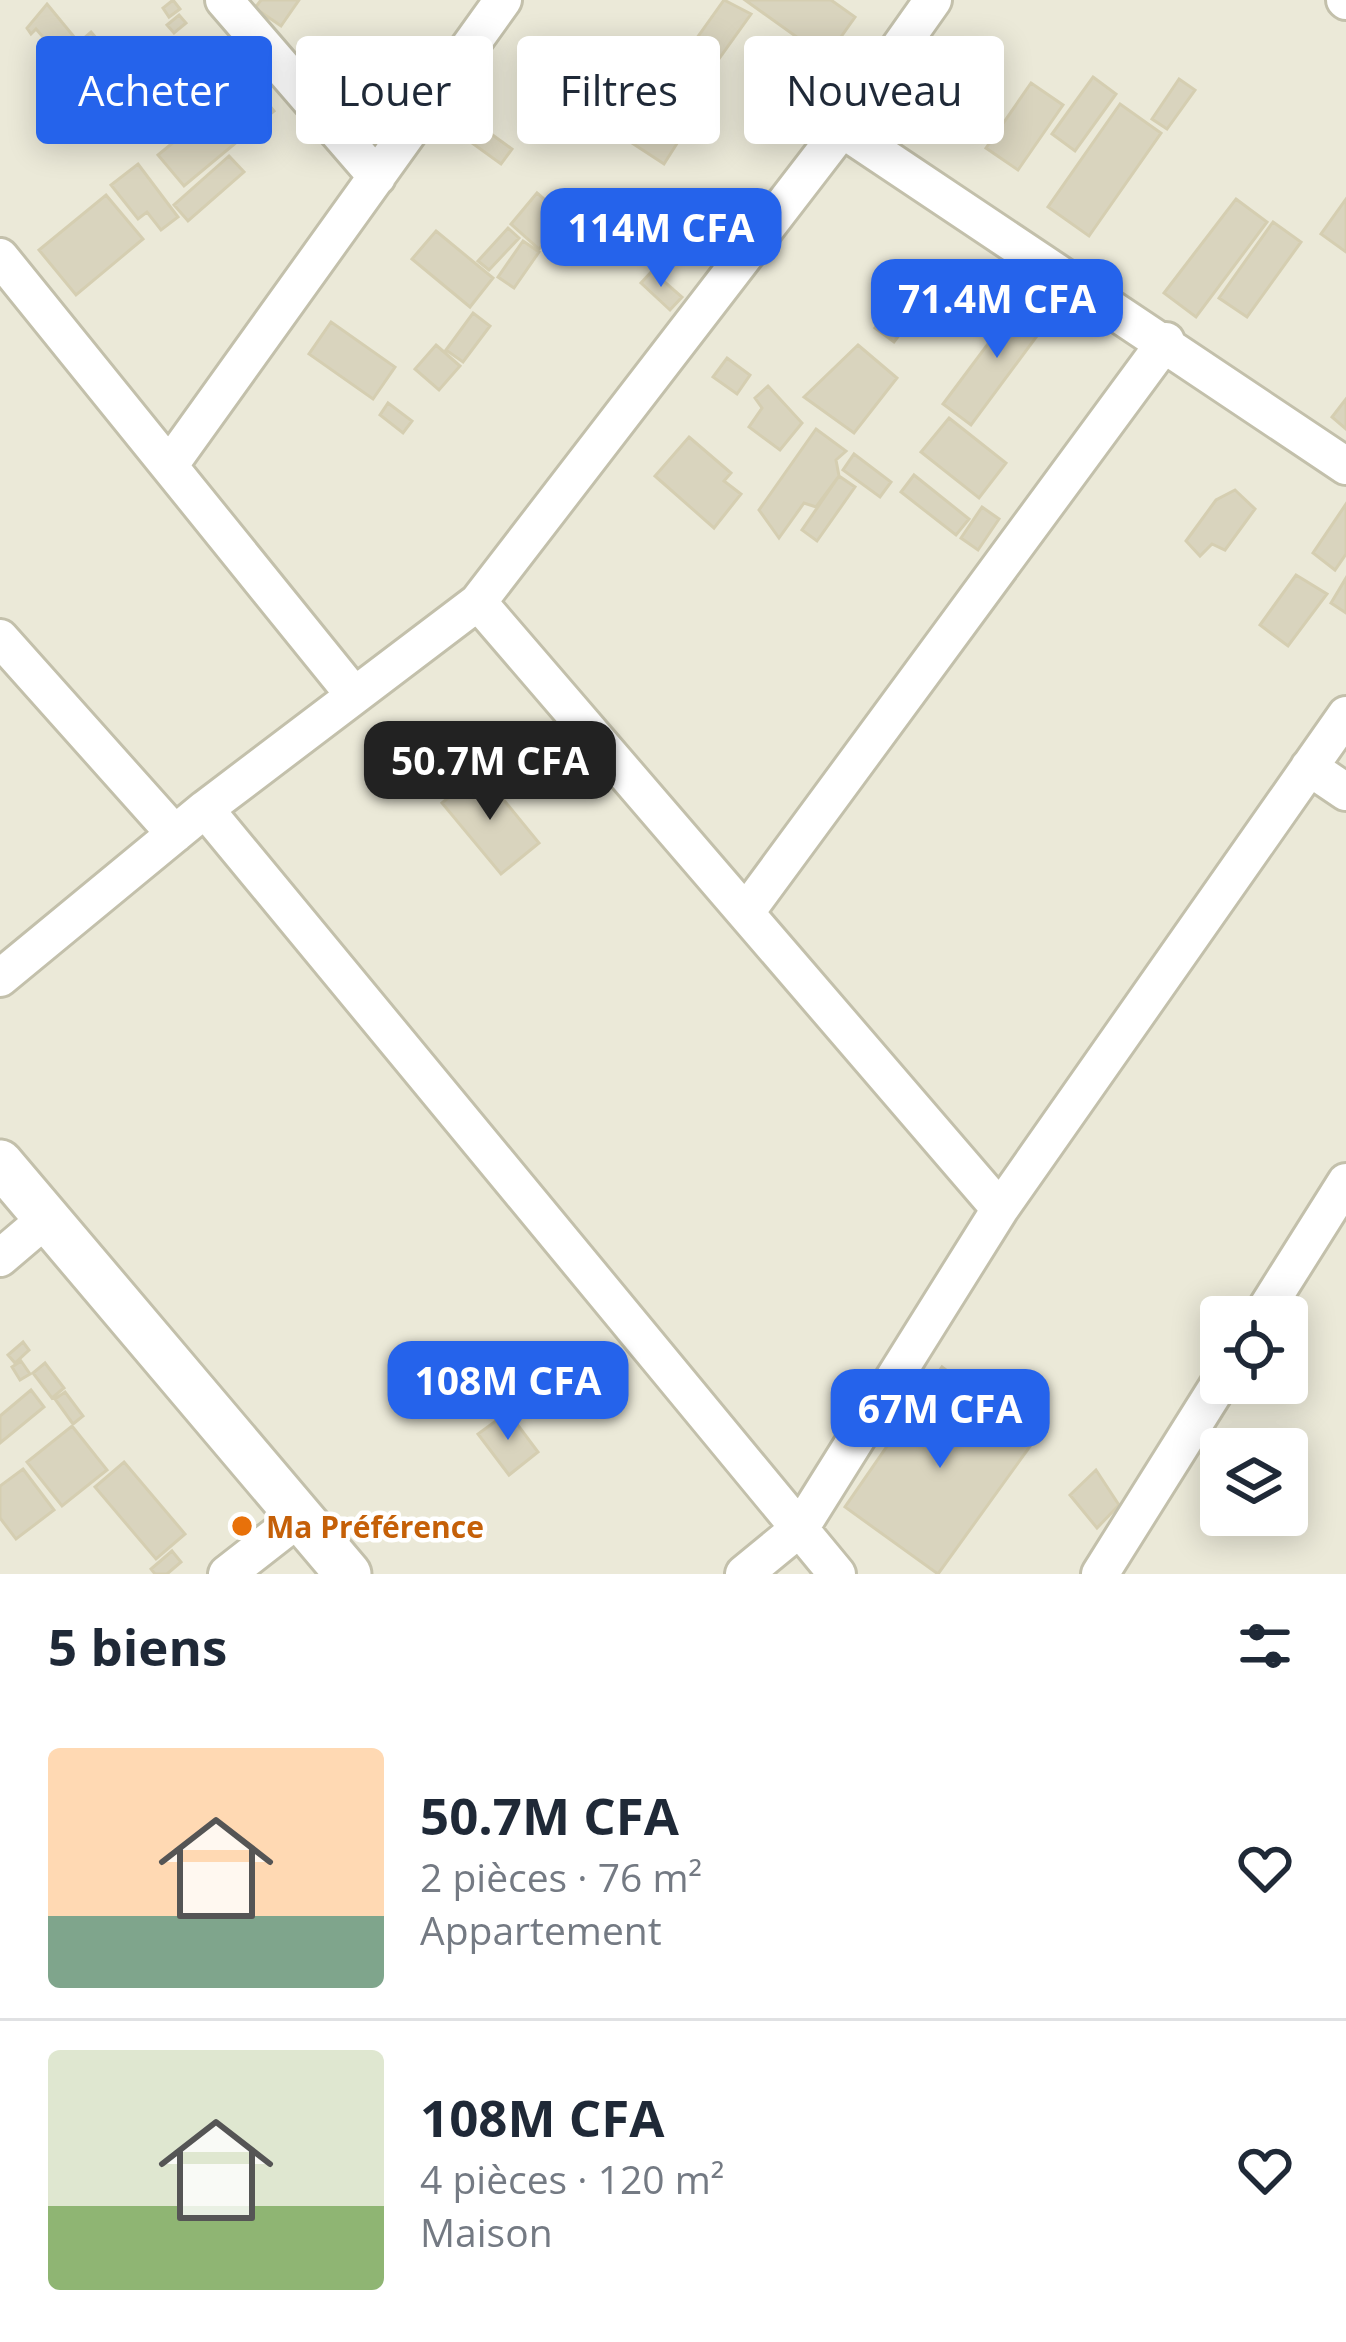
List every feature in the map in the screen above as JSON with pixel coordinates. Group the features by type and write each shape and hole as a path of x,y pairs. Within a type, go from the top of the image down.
{"street":[{"path":"224,0 377,176"},
{"path":"169,466 503,0"},
{"path":"908,36 933,0"},
{"path":"0,978 206,809 478,602 830,144"},
{"path":"865,144 1166,341 1346,466"},
{"path":"0,257 354,695"},
{"path":"746,913 1166,341"},
{"path":"478,602 1000,1209"},
{"path":"0,638 175,834"},
{"path":"744,1574 801,1527 1000,1209 1346,715"},
{"path":"1310,767 1346,792"},
{"path":"206,809 837,1574"},
{"path":"0,1163 348,1574"},
{"path":"1275,1296 1346,1182"},
{"path":"0,1258 47,1218"},
{"path":"1100,1574 1207,1404"},
{"path":"227,1574 300,1516"}],"shaded area":[{"path":"0,0 1346,0 1346,1574 0,1574"}],"building":[{"path":"173,0 180,9 169,17 163,8"},
{"path":"261,0 299,0 281,26 255,8"},
{"path":"724,0 751,14 720,57 720,36 698,36"},
{"path":"745,0 831,0 855,17 842,36 795,36"},
{"path":"47,4 73,36 42,36 27,28"},
{"path":"179,15 186,23 174,33 167,25"},
{"path":"1093,77 1116,94 1075,151 1052,134"},
{"path":"1179,79 1195,90 1167,129 1152,119"},
{"path":"1031,83 1063,105 1018,170 986,148 1004,144 1004,122"},
{"path":"1120,104 1161,133 1089,236 1048,207"},
{"path":"493,135 512,149 501,164 473,144 493,144"},
{"path":"171,144 234,144 184,186 158,155"},
{"path":"634,144 677,144 664,164"},
{"path":"229,156 244,172 188,221 174,205"},
{"path":"138,164 178,217 161,230 147,212 138,219 111,185"},
{"path":"537,193 566,218 539,249 511,224"},
{"path":"106,195 143,239 76,295 39,250"},
{"path":"1236,199 1267,222 1196,317 1164,293"},
{"path":"1346,199 1346,252 1321,234"},
{"path":"730,200 741,208 733,219 722,211"},
{"path":"1273,222 1301,242 1247,317 1219,298"},
{"path":"508,228 519,238 489,270 478,261"},
{"path":"436,231 493,278 470,307 412,259"},
{"path":"523,241 539,252 514,288 498,277"},
{"path":"652,271 682,297 670,310 641,283"},
{"path":"910,282 929,296 894,342 875,328"},
{"path":"1023,297 1051,317 971,425 943,404"},
{"path":"473,313 490,326 463,362 446,350"},
{"path":"331,322 395,367 373,399 309,354"},
{"path":"436,345 460,366 439,390 415,369"},
{"path":"858,345 897,378 854,433 804,397"},
{"path":"727,358 750,375 737,394 713,377"},
{"path":"768,386 802,423 780,450 749,427 762,408 755,398"},
{"path":"1346,399 1346,429 1332,417"},
{"path":"388,403 412,421 403,433 380,415"},
{"path":"949,418 1006,463 979,498 921,452"},
{"path":"816,429 846,451 836,460 839,476 816,507 804,503 779,538 759,510"},
{"path":"689,437 731,473 724,481 741,494 714,528 655,476"},
{"path":"854,454 891,482 880,497 843,470"},
{"path":"914,475 969,519 956,535 901,492"},
{"path":"839,476 855,487 817,541 802,530"},
{"path":"1235,490 1255,509 1225,550 1212,544 1200,556 1186,541 1216,500"},
{"path":"1346,504 1346,554 1335,570 1313,553"},
{"path":"982,507 999,519 978,550 961,538"},
{"path":"1296,575 1327,594 1288,646 1260,625"},
{"path":"1346,578 1346,613 1331,603"},
{"path":"480,771 539,843 501,874 442,803"},
{"path":"23,1342 29,1350 15,1363 8,1355"},
{"path":"21,1361 30,1374 20,1380 12,1367"},
{"path":"45,1363 64,1388 52,1398 33,1373"},
{"path":"942,1367 1036,1438 938,1574 845,1507"},
{"path":"31,1390 44,1407 0,1443 0,1416"},
{"path":"65,1392 83,1416 73,1424 55,1399"},
{"path":"508,1412 538,1452 509,1475 478,1434"},
{"path":"72,1426 107,1470 62,1506 27,1462"},
{"path":"124,1462 185,1534 156,1559 95,1487"},
{"path":"23,1469 54,1510 16,1539 0,1518 0,1486"},
{"path":"1096,1470 1119,1505 1097,1528 1070,1495"},
{"path":"172,1551 181,1562 167,1574 155,1574 151,1569"}],"place":[{"name":"Ma Préférence","path":"242,1526"}]}
